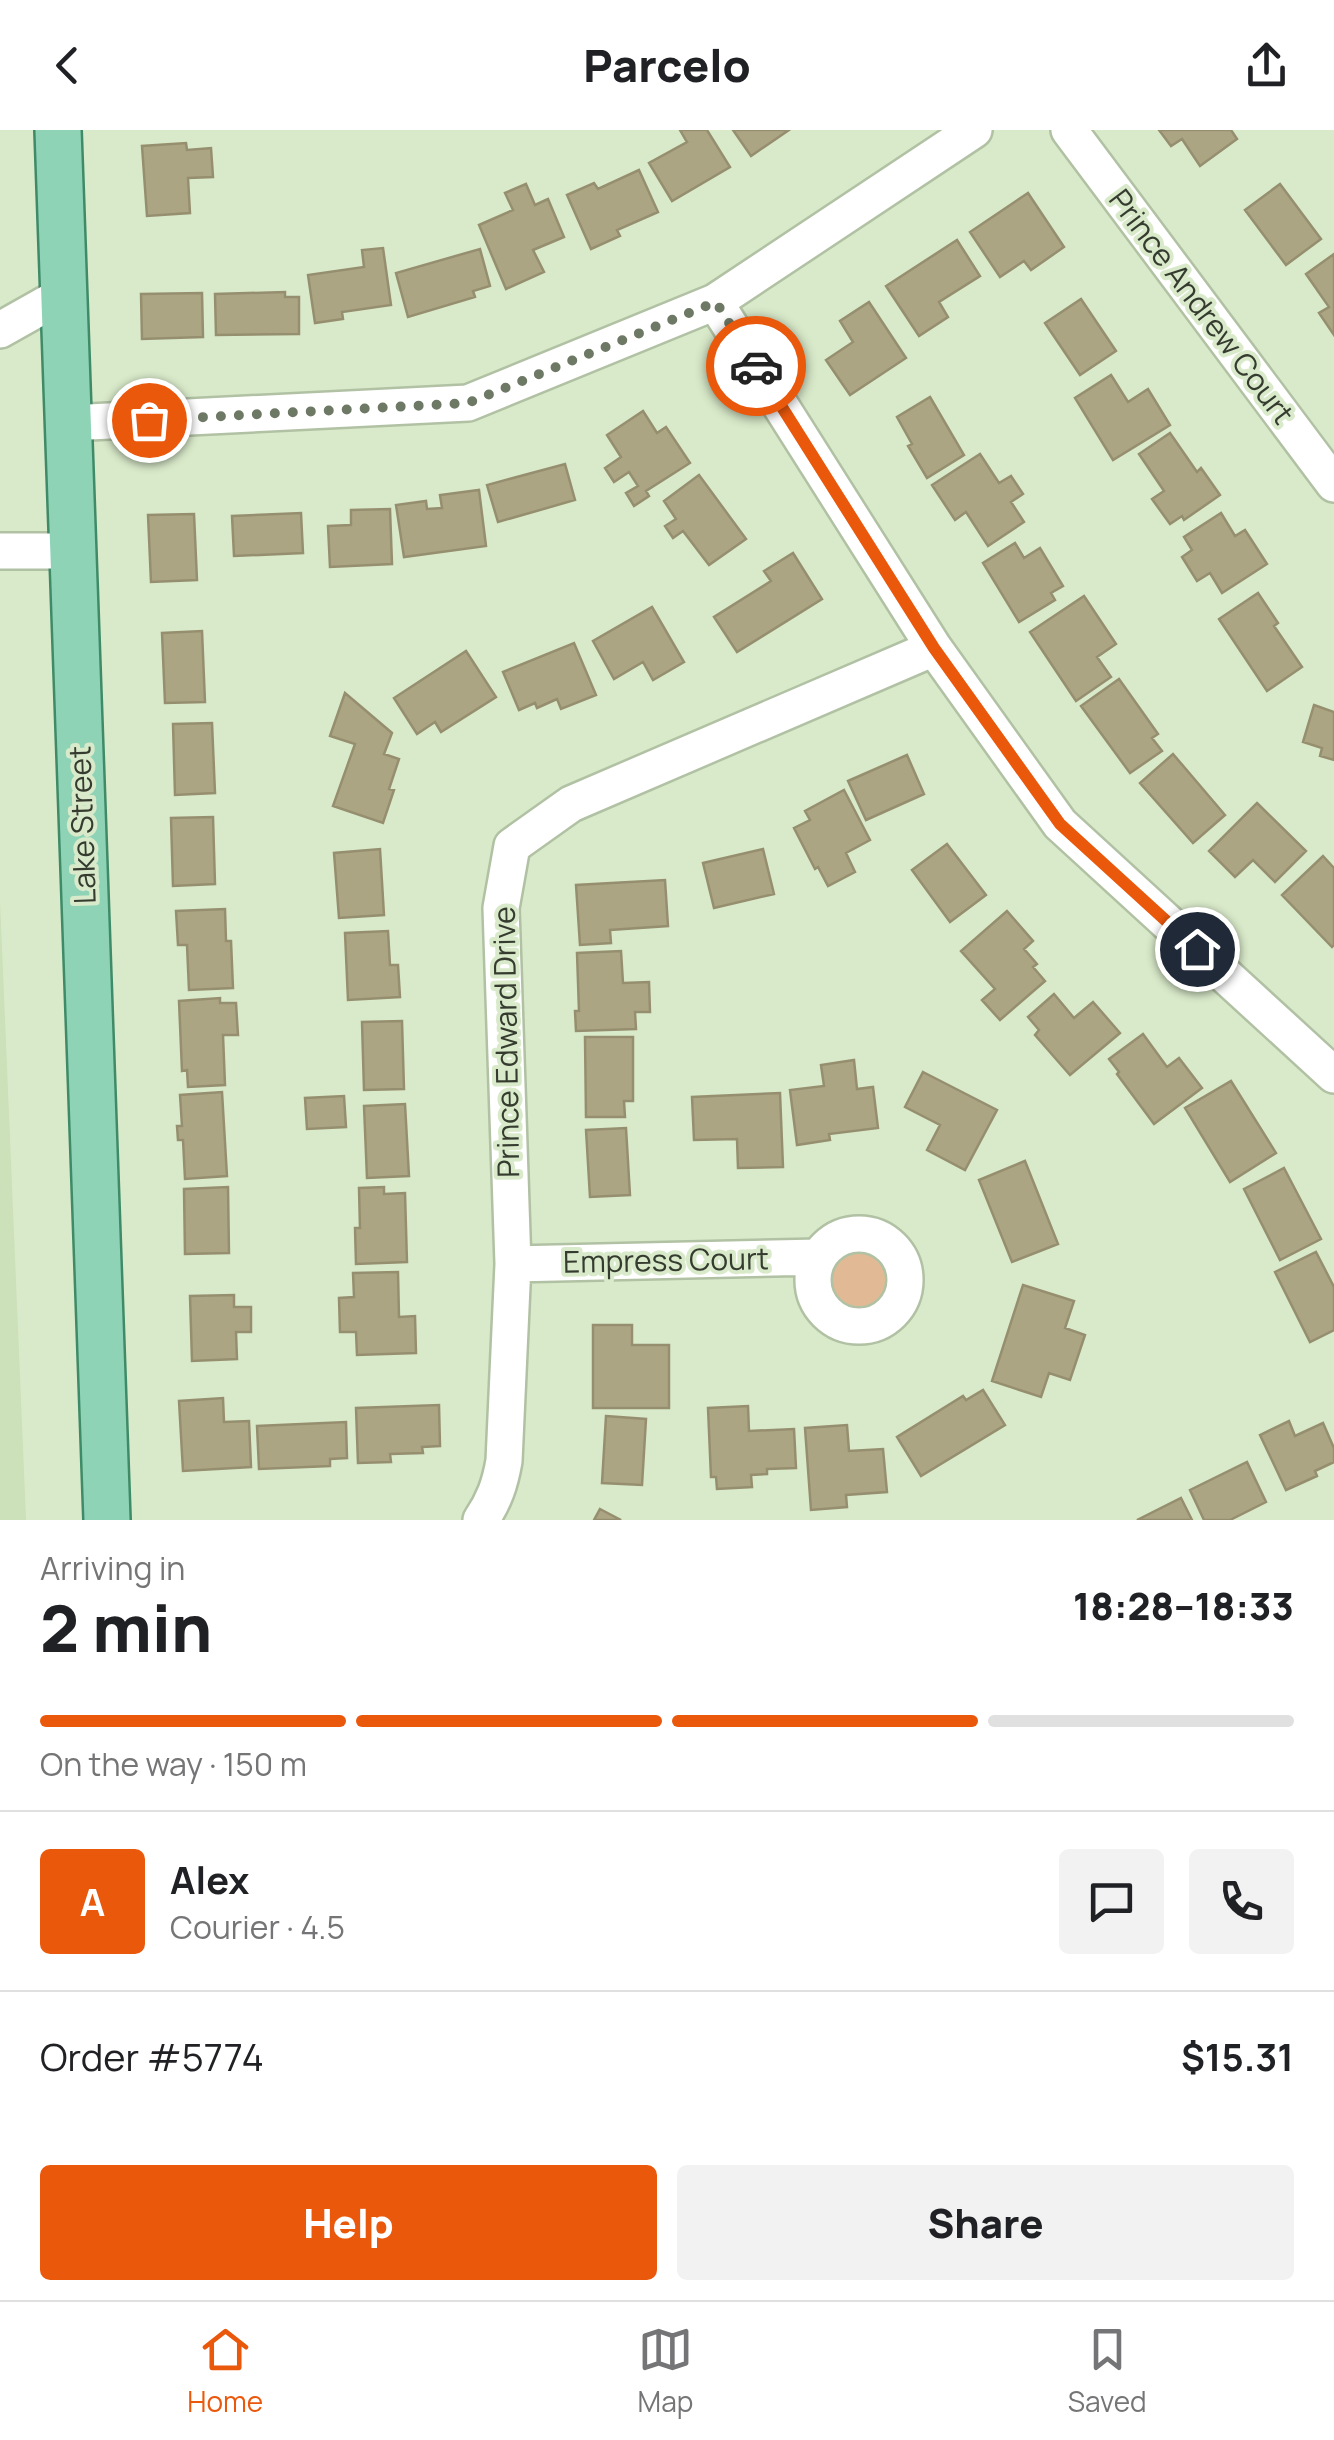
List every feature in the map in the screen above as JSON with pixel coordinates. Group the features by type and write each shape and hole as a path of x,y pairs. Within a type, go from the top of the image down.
{"main road":[{"name":"Lake Street","path":"58,130 107,1520"}],"street":[{"path":"69,424 468,403 716,302 974,130"},
{"name":"Prince Andrew Court","path":"1069,130 1334,484"},
{"path":"0,330 64,294"},
{"path":"716,302 934,648 1060,824 1334,1075"},
{"path":"0,551 73,550"},
{"name":"Prince Edward Drive","path":"481,1520 493,1502 504,1461 513,1264 501,908 512,846 570,804 934,648"},
{"name":"Empress Court","path":"513,1264 819,1257"}],"shaded area":[{"path":"0,901 26,1520 0,1520"},
{"path":"860,1250 881,1258 889,1279 881,1300 860,1308 839,1300 831,1279 839,1258"}],"building":[{"path":"680,130 707,130 730,167 672,201 649,163 687,142"},
{"path":"733,130 789,130 751,156"},
{"path":"1159,130 1231,130 1237,139 1200,166 1182,139 1171,146"},
{"path":"186,143 187,150 211,148 213,177 188,178 190,213 147,216 142,146"},
{"path":"639,170 658,212 617,230 620,236 591,249 567,195 594,183 598,189"},
{"path":"526,184 535,205 548,199 564,237 533,250 544,272 506,289 479,225 513,210 505,193"},
{"path":"1280,184 1321,239 1286,265 1245,210"},
{"path":"1028,193 1064,247 1031,270 1024,261 1000,277 970,232"},
{"path":"957,240 980,276 939,302 948,317 919,336 886,286"},
{"path":"383,248 391,305 342,312 343,319 315,323 308,275 364,267 362,250"},
{"path":"480,249 490,286 473,291 475,297 408,317 396,273"},
{"path":"1334,254 1334,335 1319,313 1329,307 1306,274"},
{"path":"285,292 285,297 299,297 299,334 216,335 215,294"},
{"path":"202,293 203,337 142,339 141,294"},
{"path":"1081,299 1116,351 1080,375 1045,323"},
{"path":"869,302 906,358 850,395 826,360 853,342 840,321"},
{"path":"1111,375 1128,402 1148,389 1170,425 1113,460 1075,398"},
{"path":"930,397 964,455 927,478 897,417"},
{"path":"643,411 657,433 666,427 690,463 646,491 649,496 634,506 626,493 638,486 629,472 614,482 605,468 621,457 607,435"},
{"path":"1170,433 1197,472 1201,468 1220,495 1184,520 1182,516 1170,524 1152,499 1164,491 1139,454"},
{"path":"980,454 999,483 1011,476 1023,494 1011,502 1024,522 988,546 966,512 955,520 932,485"},
{"path":"565,464 575,500 498,522 487,485"},
{"path":"699,475 746,539 709,565 683,531 673,538 665,526 676,519 664,501"},
{"path":"479,490 486,546 404,557 396,505 426,501 427,509 442,508 440,495"},
{"path":"390,509 392,564 330,567 328,526 351,525 351,510"},
{"path":"301,513 303,553 234,556 232,516"},
{"path":"1221,513 1235,536 1245,530 1267,564 1222,593 1210,573 1197,581 1182,557 1192,550 1184,537"},
{"path":"194,514 197,580 151,582 148,515"},
{"path":"1015,543 1024,558 1040,548 1063,586 1051,593 1055,600 1019,622 983,563"},
{"path":"793,553 822,599 737,652 714,617 771,581 764,571"},
{"path":"1258,593 1278,623 1274,626 1302,667 1267,691 1219,619"},
{"path":"1084,596 1116,644 1097,657 1111,677 1076,701 1030,632"},
{"path":"652,607 684,662 653,680 643,662 614,679 593,641"},
{"path":"202,631 205,702 165,703 162,633"},
{"path":"574,643 596,695 561,709 557,699 537,708 535,703 519,710 503,672"},
{"path":"466,651 496,697 441,732 435,722 417,734 394,698"},
{"path":"1119,679 1158,734 1152,738 1162,751 1130,773 1081,706"},
{"path":"345,693 392,733 384,754 399,759 383,823 333,806 355,744 330,736"},
{"path":"1314,705 1334,712 1334,760 1320,756 1322,748 1303,742"},
{"path":"212,723 215,793 175,795 173,724"},
{"path":"1173,754 1225,815 1193,843 1140,783"},
{"path":"907,755 924,794 866,820 848,781"},
{"path":"844,790 870,840 846,853 855,872 828,886 794,828 810,820 805,811"},
{"path":"1257,803 1306,851 1275,882 1253,860 1235,877 1209,851"},
{"path":"213,817 215,884 173,886 171,818"},
{"path":"947,844 986,895 950,922 912,870"},
{"path":"380,849 384,915 339,918 334,853"},
{"path":"763,849 774,894 714,908 703,863"},
{"path":"1323,856 1334,868 1332,947 1282,895"},
{"path":"665,880 668,926 610,930 611,943 580,945 576,885"},
{"path":"225,909 233,988 189,990 187,945 178,945 176,911"},
{"path":"1007,911 1033,941 1024,949 1045,981 1000,1020 982,1000 995,989 961,951"},
{"path":"388,931 390,965 398,965 400,997 348,1000 345,933"},
{"path":"621,951 623,983 649,982 650,1012 635,1012 636,1029 576,1031 577,953"},
{"path":"1054,994 1074,1018 1093,1002 1120,1033 1070,1075 1035,1035 1039,1030 1028,1017"},
{"path":"220,998 220,1003 236,1003 238,1035 223,1035 225,1085 188,1087 187,1070 182,1071 179,1001"},
{"path":"402,1021 404,1089 364,1090 362,1022"},
{"path":"1143,1034 1167,1067 1179,1058 1202,1088 1154,1124 1109,1059"},
{"path":"585,1037 633,1037 633,1101 624,1101 625,1117 586,1117"},
{"path":"854,1060 857,1089 873,1087 878,1128 829,1134 830,1140 797,1145 790,1090 824,1086 821,1065"},
{"path":"923,1072 997,1110 965,1170 927,1150 940,1125 905,1107"},
{"path":"1231,1081 1276,1153 1230,1182 1185,1108"},
{"path":"222,1092 227,1176 185,1179 183,1140 178,1140 177,1126 182,1126 180,1095"},
{"path":"780,1093 783,1167 738,1168 737,1139 694,1140 692,1097"},
{"path":"344,1096 346,1127 307,1129 305,1098"},
{"path":"405,1104 409,1176 367,1178 364,1106"},
{"path":"626,1128 630,1195 590,1197 586,1130"},
{"path":"1025,1161 1058,1244 1012,1262 979,1180"},
{"path":"1284,1168 1321,1239 1280,1260 1244,1189"},
{"path":"228,1187 229,1253 185,1254 184,1189"},
{"path":"384,1187 384,1194 405,1193 407,1262 356,1264 359,1188"},
{"path":"1316,1252 1334,1287 1334,1330 1310,1342 1275,1272"},
{"path":"398,1272 399,1317 415,1316 416,1353 357,1355 356,1332 340,1332 339,1298 354,1297 353,1273"},
{"path":"1023,1285 1074,1301 1065,1328 1085,1335 1070,1380 1049,1373 1041,1397 992,1381"},
{"path":"234,1295 234,1307 251,1307 251,1332 236,1332 237,1359 192,1361 190,1296"},
{"path":"593,1325 632,1325 632,1345 669,1345 669,1408 593,1408"},
{"path":"983,1390 1005,1425 921,1476 897,1437 963,1396 966,1400"},
{"path":"223,1398 224,1422 249,1421 251,1467 183,1471 179,1401"},
{"path":"439,1405 440,1446 422,1447 423,1453 390,1454 391,1462 358,1463 356,1408"},
{"path":"748,1406 749,1431 794,1429 796,1468 767,1469 767,1474 751,1475 752,1487 717,1489 716,1477 711,1477 708,1408"},
{"path":"606,1416 646,1419 642,1485 602,1483"},
{"path":"1289,1421 1295,1436 1323,1423 1334,1448 1334,1462 1315,1471 1317,1476 1286,1490 1260,1435"},
{"path":"346,1422 347,1458 330,1459 330,1466 259,1469 257,1426"},
{"path":"847,1425 849,1451 883,1449 887,1492 846,1495 847,1507 811,1510 805,1428"},
{"path":"1247,1462 1266,1502 1230,1520 1204,1520 1190,1490"},
{"path":"1181,1498 1192,1520 1137,1520"},
{"path":"600,1509 621,1520 594,1520"}],"way so far":[{"path":"149,420 468,403 716,302 756,366"}],"route":[{"path":"756,366 934,648 1060,824 1197,949"}]}
